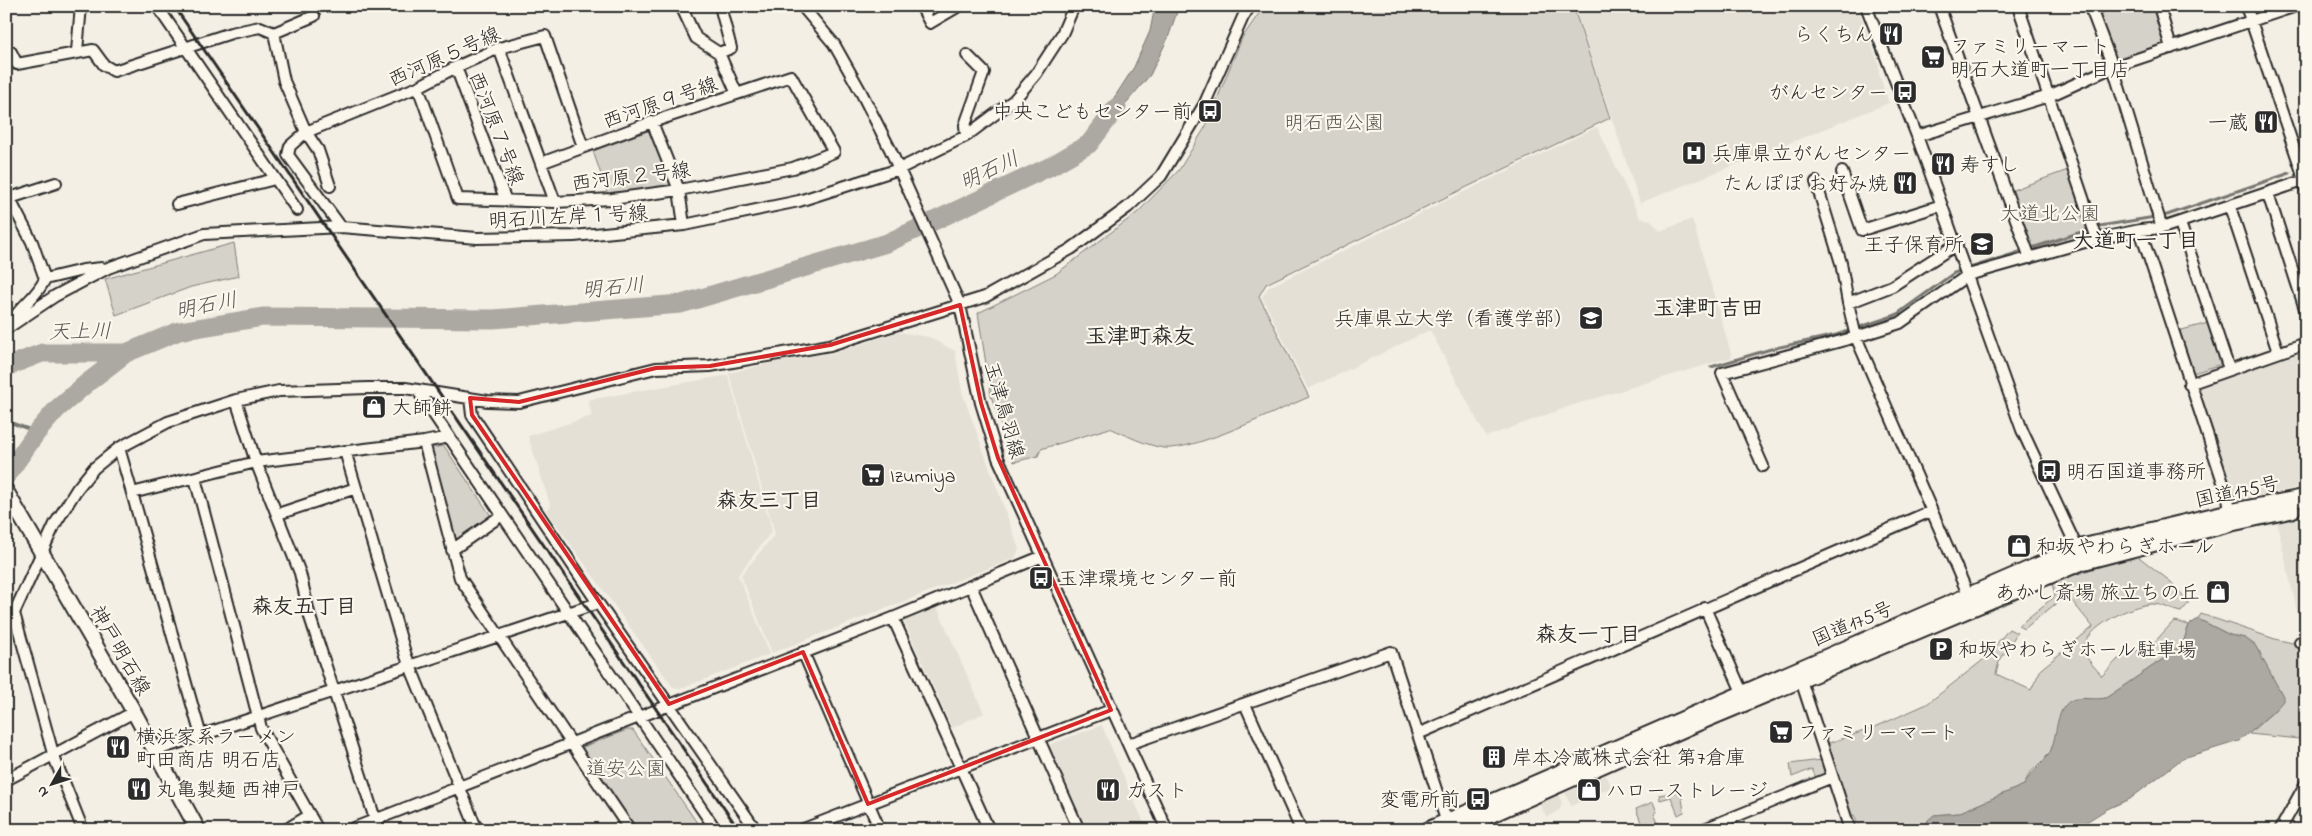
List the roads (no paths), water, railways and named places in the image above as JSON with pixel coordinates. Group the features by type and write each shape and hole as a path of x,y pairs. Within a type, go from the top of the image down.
{"highway":[{"name":"国道175号","path":"1428,830 1450,827 1744,697 2080,555 2306,497"},
{"name":"国道175号","path":"2231,517 2306,507"}],"main road":[{"name":"神戸明石線","path":"6,491 134,712 198,830"}],"street":[{"path":"77,51 81,6"},
{"path":"157,6 297,210"},
{"path":"688,6 682,8 696,38 720,53 736,94"},
{"path":"720,6 731,48 720,53"},
{"name":"玉津鳥羽線","path":"802,6 834,44 861,92 899,169 960,305 981,403 998,458 1167,830"},
{"path":"920,6 930,23 959,6"},
{"name":"明石川左岸１号線","path":"7,329 55,296 108,268 204,234 341,227 477,238 574,236 684,225 798,201 899,169 966,136 1014,100 1036,74 1062,34 1074,6"},
{"path":"6,624 14,613 55,524 77,489 94,468 119,448 168,422 236,400 279,391 310,389 405,388 470,398 519,402 656,368 710,366 830,345 985,297 1071,249 1128,207 1162,176 1204,105 1243,12 1250,6"},
{"path":"1866,6 1957,244 2022,430 2080,555"},
{"path":"1939,6 2030,258"},
{"path":"2018,6 2097,239"},
{"path":"2102,6 2091,8 2113,67 2162,228"},
{"path":"2159,6 2171,48"},
{"path":"1763,466 1722,373 1856,338 1900,323 1968,275 2097,239 2140,230 2162,228 2268,194 2304,185 2303,169 2246,6"},
{"path":"1917,136 2049,96 2113,67 2296,6"},
{"path":"6,53 11,52 17,64 77,51 93,50 104,65 114,71 260,26 274,33 314,16"},
{"path":"274,33 284,81 306,132 318,150 330,186"},
{"name":"西河原５号線","path":"306,132 418,87 456,67 499,48 545,36 583,147"},
{"path":"499,48 555,202"},
{"path":"966,136 965,125 984,72 967,54"},
{"name":"西河原７号線","path":"456,67 506,201"},
{"name":"西河原９号線","path":"540,163 652,122 791,76"},
{"name":"西河原２号線","path":"418,87 458,199 555,202 612,199 679,190 793,168 834,152 791,76"},
{"path":"652,122 679,190 684,225"},
{"path":"306,132 290,146 288,155 341,227"},
{"path":"1842,172 1862,230 1942,205"},
{"path":"177,204 275,178"},
{"path":"1816,182 1841,263 1856,338 1971,601"},
{"path":"7,329 14,317 39,293 45,279 32,242 8,195 56,183"},
{"path":"2268,194 2306,312"},
{"path":"2230,207 2278,352"},
{"path":"2180,223 2229,369"},
{"path":"2140,230 2189,384 2228,497 2231,517"},
{"path":"1848,303 1892,286 1957,244"},
{"path":"45,279 83,270 108,268"},
{"path":"2189,384 2304,344 2306,355"},
{"path":"418,390 716,830"},
{"path":"470,398 472,415 598,603 756,830"},
{"path":"236,400 256,462 300,573 310,616 375,819"},
{"path":"132,493 256,462 424,442 449,436"},
{"path":"424,442 460,578 630,830"},
{"path":"119,448 201,736"},
{"path":"345,451 406,656 412,666 476,830"},
{"path":"195,478 261,728 318,830"},
{"path":"278,514 356,488"},
{"path":"1418,734 1931,511"},
{"path":"452,550 502,515"},
{"path":"349,830 893,618 1043,556"},
{"path":"971,586 1079,830"},
{"path":"154,751 598,603"},
{"path":"1705,608 1744,697"},
{"path":"14,613 54,757 83,830"},
{"path":"893,618 989,830"},
{"path":"802,652 880,830"},
{"path":"1129,744 1391,652 1450,827"},
{"path":"1799,674 1850,830"},
{"path":"1245,704 1301,830"},
{"path":"801,830 1111,710"},
{"path":"6,780 54,757 134,712"},
{"path":"1702,830 1832,777"},
{"path":"2280,830 2306,783"},
{"path":"285,830 310,815"}],"waterway":[{"name":"明石川","path":"6,476 37,432 57,409 87,383 126,353 179,331 263,317 493,319 681,304 887,243 1049,167 1089,144 1117,107"},
{"path":"1711,367 1771,349 1836,335 1896,315 1954,273 2100,226 2167,215 2290,173"},
{"name":"天上川","path":"6,367 42,353 126,353"},
{"path":"6,421 37,432"}],"railway":[{"path":"174,6 739,830"}],"place":[{"name":"らくちん","path":"1891,34"},
{"name":"ファミリーマート 明石大道町一丁目店","path":"1933,57"},
{"name":"がんセンター","path":"1905,92"},
{"name":"中央こどもセンター前","path":"1210,111"},
{"name":"一蔵","path":"2266,122"},
{"name":"兵庫県立がんセンター","path":"1694,153"},
{"name":"寿すし","path":"1943,164"},
{"name":"たんぽぽ お好み焼","path":"1905,183"},
{"name":"王子保育所","path":"1982,244"},
{"name":"兵庫県立大学（看護学部）","path":"1591,318"},
{"name":"大師餅","path":"374,407"},
{"name":"明石国道事務所","path":"2049,471"},
{"name":"Izumiya","path":"873,475"},
{"name":"和坂やわらぎホール","path":"2019,546"},
{"name":"玉津環境センター前","path":"1041,578"},
{"name":"あかし斎場 旅立ちの丘","path":"2218,592"},
{"name":"和坂やわらぎホール駐車場","path":"1941,649"},
{"name":"ファミリーマート","path":"1781,732"},
{"name":"横浜家系ラーメン 町田商店 明石店","path":"118,747"},
{"name":"岸本冷蔵株式会社 第7倉庫","path":"1494,757"},
{"name":"丸亀製麺 西神戸","path":"139,789"},
{"name":"ガスト","path":"1108,790"},
{"name":"ハローストレージ","path":"1589,790"},
{"name":"変電所前","path":"1478,799"}],"district":[{"name":"大道町一丁目","path":"2136,240"},
{"name":"玉津町吉田","path":"1708,307"},
{"name":"玉津町森友","path":"1140,335"},
{"name":"森友三丁目","path":"769,500"},
{"name":"森友五丁目","path":"304,606"},
{"name":"森友一丁目","path":"1588,634"}],"park label":[{"name":"明石西公園","path":"1334,122"},
{"name":"大道北公園","path":"2050,213"},
{"name":"道安公園","path":"626,768"}]}
